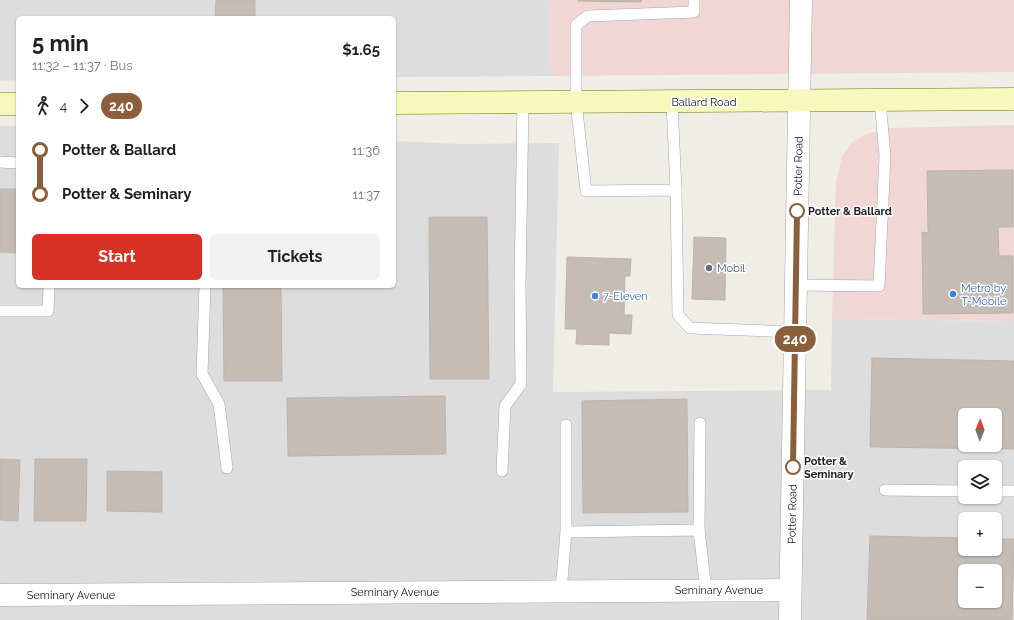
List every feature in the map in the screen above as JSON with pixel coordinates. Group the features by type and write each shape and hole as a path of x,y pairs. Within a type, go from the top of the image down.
{"street":[{"name":"Potter Road","path":"790,620 801,0"},
{"name":"Ballard Road","path":"396,103 1014,99"},
{"path":"0,104 16,104"},
{"name":"Seminary Avenue","path":"0,595 790,590"}],"lane":[{"path":"676,190 586,191 576,102 576,25 588,16 694,12 694,0"},
{"path":"796,285 879,286 885,156 880,100"},
{"path":"502,471 505,406 521,384 520,284 523,102"},
{"path":"672,102 676,190 678,315 690,328 795,332"},
{"path":"0,162 16,163"},
{"path":"0,311 48,311 49,288"},
{"path":"205,288 202,374 219,404 227,468"},
{"path":"700,423 699,530 706,591"},
{"path":"561,591 566,532 566,425"},
{"path":"885,490 958,491"},
{"path":"1002,491 1014,491"},
{"path":"566,532 699,530"}],"shaded area":[{"path":"0,0 550,0 551,76 396,77 396,16 16,16 16,80 0,81"},
{"path":"550,0 1014,0 1014,72 551,76"},
{"path":"1014,125 1014,321 832,319 836,182 842,156 852,142 867,134 888,128"},
{"path":"0,126 16,126 16,288 396,288 396,141 460,144 559,143 553,392 831,390 832,319 1014,321 1014,620 0,620"}],"building":[{"path":"216,0 255,0 255,16 215,16"},
{"path":"641,0 641,2 578,1"},
{"path":"1013,170 1013,227 998,227 999,256 1013,256 1013,313 923,314 922,232 928,233 927,171"},
{"path":"0,189 16,189 16,253 0,252"},
{"path":"429,217 487,217 489,379 430,379"},
{"name":"Mobil","path":"694,237 726,238 725,300 692,299"},
{"name":"7-Eleven","path":"567,257 631,259 630,276 625,276 624,315 632,315 631,334 609,333 609,345 576,344 577,329 565,329"},
{"path":"223,288 281,288 282,381 224,381"},
{"path":"872,358 1014,361 1014,449 1002,449 1002,408 958,408 958,448 870,447"},
{"path":"445,396 446,454 288,456 287,398"},
{"path":"687,399 688,512 583,513 582,401"},
{"path":"0,459 20,460 18,521 0,520"},
{"path":"35,459 87,459 86,521 34,521"},
{"path":"107,471 162,472 162,512 107,511"},
{"path":"870,536 958,538 958,556 1002,556 1002,539 1014,539 1012,620 867,620"}],"bus line":[{"name":"240","path":"793,467 797,211"}],"place":[{"name":"Potter & Ballard","path":"797,211"},
{"name":"Mobil","path":"709,268"},
{"name":"Metro by T-Mobile","path":"953,294"},
{"name":"7-Eleven","path":"595,296"},
{"name":"Potter & Seminary","path":"793,467"}]}
